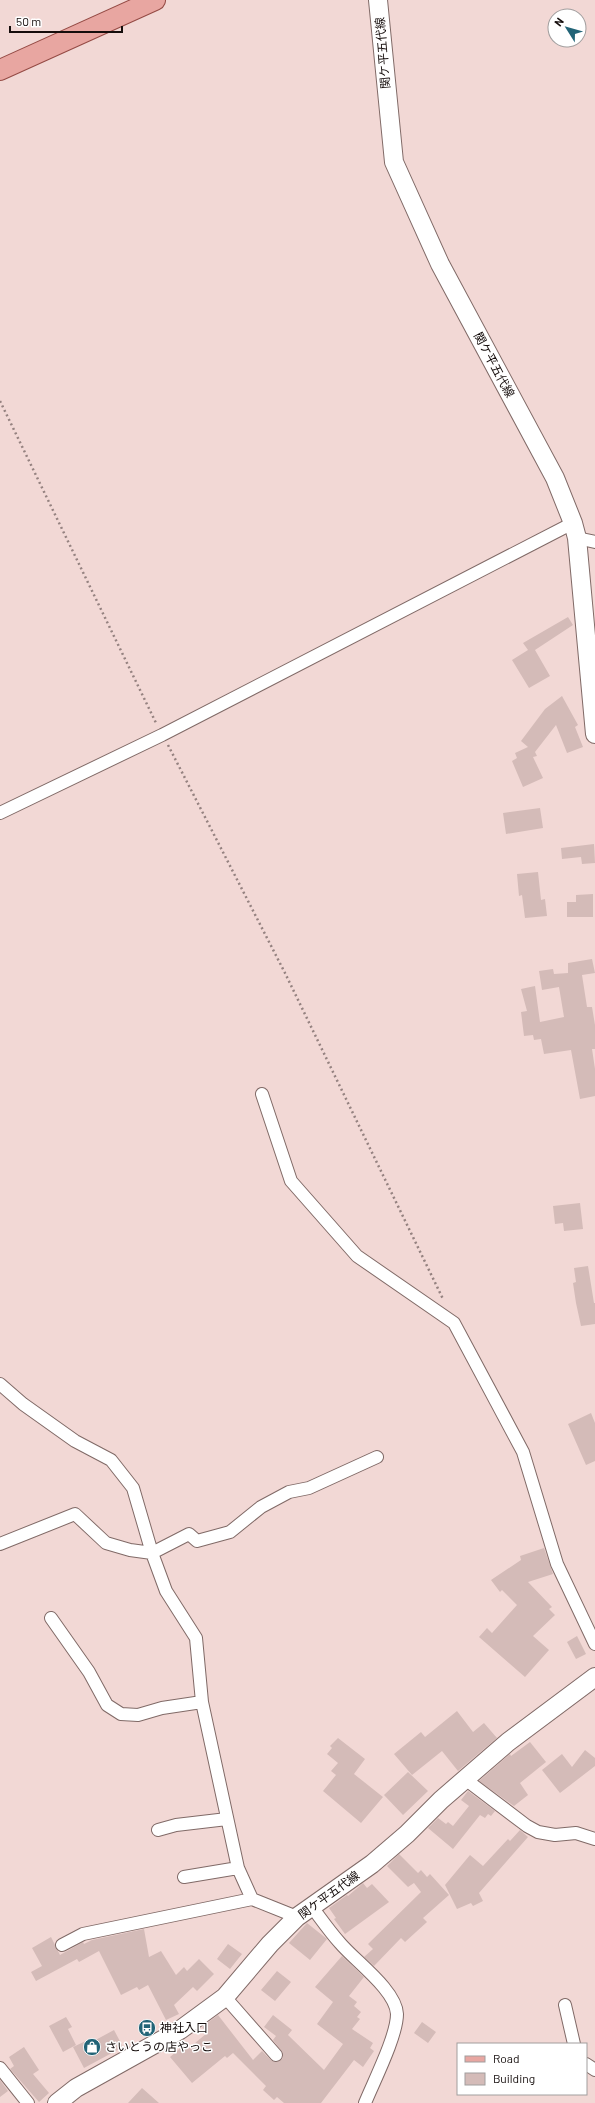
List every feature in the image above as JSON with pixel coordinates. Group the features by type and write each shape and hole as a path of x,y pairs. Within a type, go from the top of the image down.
{"main road":[{"path":"0,70 155,0"},
{"name":"関ケ平五代線","path":"378,0 394,162 440,264 555,478 575,531 595,734"},
{"name":"関ケ平五代線","path":"57,2103 76,2088 180,2030 225,1997 270,1944 304,1912 372,1864 508,1742 595,1677"}],"street":[{"path":"0,813 162,736 575,531 595,542"},
{"path":"262,1094 291,1180 357,1256 454,1323 523,1452 557,1564 595,1644"},
{"path":"0,1384 23,1404 75,1441 111,1460 133,1488 152,1553 166,1591 196,1638 202,1702 238,1868 252,1899"},
{"path":"0,1544 75,1514 106,1543 130,1550 152,1553 189,1534 197,1541 230,1532 261,1507 289,1492 309,1488 377,1457"},
{"path":"51,1618 89,1672 107,1705 121,1714 138,1715 162,1708 202,1702"},
{"path":"465,1779 527,1826 538,1832 555,1835 576,1833 595,1839"},
{"path":"158,1830 176,1825 228,1820"},
{"path":"184,1877 238,1868"},
{"path":"62,1945 83,1934 252,1899 304,1912 339,1943 381,1985 391,1998 397,2012 392,2035 365,2103"},
{"path":"225,1997 276,2055"},
{"path":"565,2005 574,2043"},
{"path":"0,2068 28,2103"}],"path":[{"path":"0,400 162,736 285,973 454,1323"}],"building":[{"path":"568,617 573,625 535,650 550,676 529,688 512,660 528,650 523,643"},
{"path":"562,696 578,725 575,727 583,747 567,753 556,725 535,752 537,756 533,757 543,778 523,787 512,761 517,758 515,753 528,747 521,741 545,709"},
{"path":"540,808 543,828 506,834 503,813"},
{"path":"594,844 595,863 582,864 581,857 562,859 561,848"},
{"path":"538,872 541,900 545,899 547,916 525,918 522,895 519,896 517,874"},
{"path":"593,894 593,917 567,917 567,902 576,902 576,895"},
{"path":"592,959 595,973 582,975 587,1007 592,1007 595,1025 595,1049 592,1049 595,1069 595,1096 580,1099 571,1050 544,1054 541,1039 534,1040 533,1035 524,1036 521,1012 527,1011 521,989 535,986 540,1022 564,1017 559,987 542,990 539,971 553,969 554,974 568,973 568,963"},
{"path":"580,1203 583,1229 564,1231 563,1223 555,1224 553,1206"},
{"path":"588,1266 595,1303 595,1324 581,1326 573,1283 576,1282 574,1268"},
{"path":"591,1413 595,1423 595,1461 586,1465 568,1424"},
{"path":"544,1548 553,1574 528,1582 552,1607 549,1609 555,1615 533,1636 549,1650 525,1677 479,1637 487,1628 492,1633 517,1605 502,1590 500,1592 491,1580 521,1560 520,1556"},
{"path":"577,1636 586,1654 576,1659 567,1642"},
{"path":"457,1711 473,1732 484,1723 497,1738 458,1771 442,1751 412,1775 394,1754 421,1732 425,1737"},
{"path":"338,1738 365,1759 354,1774 383,1797 361,1823 323,1791 336,1775 331,1771 338,1763 327,1754 332,1748 330,1746"},
{"path":"530,1742 546,1762 520,1783 528,1795 514,1806 479,1781 510,1754 511,1756"},
{"path":"585,1750 595,1758 595,1766 560,1793 542,1770 562,1754 572,1767"},
{"path":"408,1772 428,1791 403,1815 384,1795"},
{"path":"468,1791 495,1811 491,1816 488,1814 485,1818 480,1815 453,1849 428,1828 438,1818 446,1824 448,1822 453,1826 469,1806 461,1800"},
{"path":"520,1830 528,1837 479,1893 483,1901 473,1906 471,1903 457,1909 445,1885 470,1855 483,1866 508,1839 510,1841"},
{"path":"399,1854 418,1873 421,1870 427,1877 430,1874 449,1895 423,1918 427,1922 405,1942 401,1938 374,1966 364,1957 373,1949 368,1944 421,1892 414,1883 408,1887 387,1866"},
{"path":"363,1883 367,1888 372,1884 389,1902 345,1934 334,1919 336,1918 329,1908 347,1895 348,1896"},
{"path":"307,1923 327,1939 310,1960 289,1943"},
{"path":"144,1929 149,1957 161,1951 176,1975 184,1967 187,1971 199,1959 214,1974 197,1991 193,1987 174,2005 179,2014 166,2020 148,1985 139,1990 137,1987 121,1995 99,1951 79,1962 77,1959 36,1981 31,1972 42,1966 32,1948 51,1937 60,1955 83,1942 84,1944 92,1940"},
{"path":"228,1944 242,1954 230,1969 217,1959"},
{"path":"342,1956 364,1977 349,1996 357,2002 354,2006 361,2012 357,2017 360,2019 352,2029 373,2043 370,2048 374,2051 363,2067 354,2060 321,2103 284,2103 277,2097 274,2100 263,2090 266,2086 233,2053 227,2058 225,2056 192,2083 170,2057 184,2045 188,2049 207,2033 202,2027 218,2015 253,2060 262,2051 271,2060 278,2062 283,2058 283,2053 273,2040 276,2036 264,2027 273,2015 292,2030 288,2035 324,2070 343,2044 317,2024 333,2002 315,1987"},
{"path":"277,1971 291,1982 275,2001 261,1990"},
{"path":"66,2017 72,2027 68,2029 76,2045 63,2052 49,2026"},
{"path":"422,2022 436,2032 428,2043 414,2033"},
{"path":"114,2030 123,2047 84,2068 73,2047 88,2040 90,2043"},
{"path":"24,2047 39,2070 33,2074 49,2093 39,2102 10,2069 14,2066 9,2057"},
{"path":"0,2080 8,2091 0,2097"},
{"path":"142,2088 159,2103 128,2103"}],"place":[{"name":"神社入口","path":"147,2028"},
{"name":"さいとうの店やっこ","path":"92,2047"}]}
